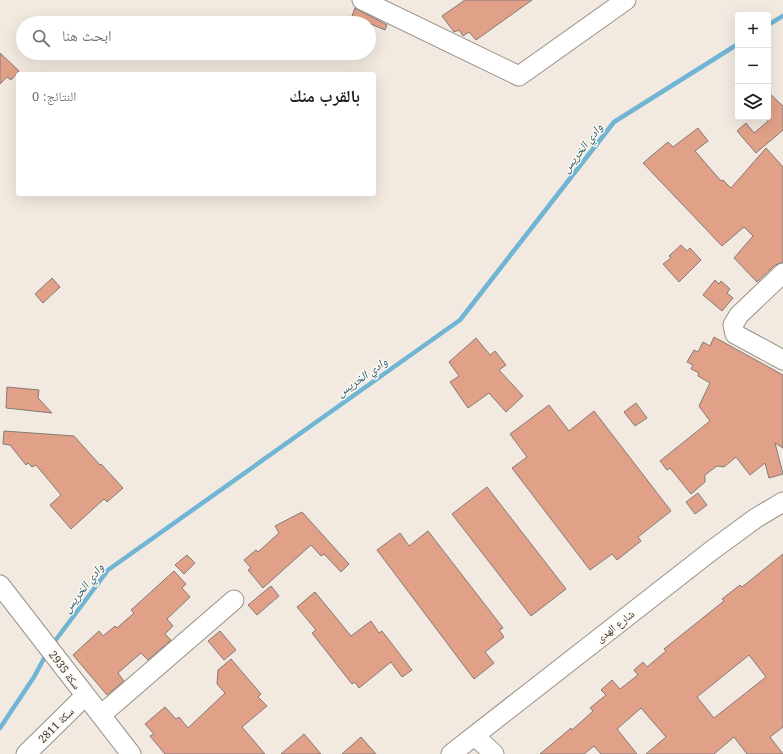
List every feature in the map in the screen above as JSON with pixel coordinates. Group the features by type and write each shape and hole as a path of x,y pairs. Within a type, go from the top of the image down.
{"street":[{"path":"362,0 519,76 626,0"},
{"path":"783,273 739,315 733,325 735,334 783,360"},
{"name":"شارع الهدى","path":"451,754 710,550 783,502"},
{"name":"سكة 2935","path":"0,585 131,754"},
{"path":"101,715 234,600"},
{"name":"سكة 2811","path":"26,754 85,696"},
{"path":"475,736 494,754"}],"building":[{"path":"465,0 532,0 476,40 469,32 463,36 459,30 454,32 442,16"},
{"path":"355,8 370,16 352,16"},
{"path":"376,19 387,25 385,30 376,26"},
{"path":"0,53 19,71 16,72 16,74 11,80 7,77 0,84"},
{"path":"771,95 783,106 783,130 756,153 737,131 746,123 754,133 771,120"},
{"path":"698,128 708,141 695,151 721,181 723,180 731,188 766,148 783,167 783,262 775,265 757,282 734,258 753,236 744,227 722,246 643,163 668,142 673,147"},
{"path":"681,245 687,251 690,248 701,260 679,282 663,264 671,258 669,256"},
{"path":"52,278 60,287 43,303 35,294"},
{"path":"715,280 719,284 721,281 730,289 727,293 733,298 722,311 703,295"},
{"path":"714,337 783,375 783,448 775,443 783,474 769,478 765,463 750,475 736,457 724,467 717,466 705,475 705,482 691,494 670,468 667,470 660,461 710,421 699,406 710,383 698,376 699,373 691,369 693,365 687,362 694,350 698,352 703,342 710,346"},
{"path":"476,338 490,355 495,351 506,365 499,370 523,396 506,412 489,393 468,408 450,382 459,376 449,362"},
{"path":"7,387 39,390 38,398 52,413 6,408"},
{"path":"636,403 647,418 635,426 624,412"},
{"path":"549,405 569,431 594,411 671,511 638,537 641,541 617,560 612,554 590,570 512,468 527,457 510,434"},
{"path":"4,431 74,436 123,488 107,502 104,499 71,529 50,505 61,495 36,465 32,467 28,463 26,465 10,445 3,444"},
{"path":"487,487 566,589 531,616 452,514"},
{"path":"698,493 707,505 695,514 686,502"},
{"path":"302,512 349,564 341,572 324,554 321,556 311,545 263,588 248,570 251,568 244,560 256,550 258,552 279,533 275,526"},
{"path":"428,531 503,628 499,630 504,637 485,652 494,663 474,679 377,550 400,533 409,546"},
{"path":"783,554 783,727 770,737 783,754 747,754 734,737 714,754 646,754 666,737 641,708 617,729 637,754 601,754 594,746 584,754 540,754 571,728 572,730 593,711 590,708 606,695 601,690 612,680 620,689 638,675 634,670 643,662 647,667 666,651 664,649 724,601 722,599 740,585 742,587","holes":["749,655 766,677 714,718 697,697"]},
{"path":"187,555 195,563 184,574 175,565"},
{"path":"174,571 186,584 182,588 190,597 167,619 173,626 165,634 171,640 148,660 141,653 118,673 124,681 107,695 73,655 99,631 103,636 115,626 117,628 134,613 131,610"},
{"path":"271,586 279,596 257,615 248,605"},
{"path":"315,592 351,636 371,621 379,633 382,631 412,670 402,677 391,662 359,688 355,682 352,684 312,633 316,630 297,607"},
{"path":"220,631 236,650 224,660 208,641"},
{"path":"231,659 261,694 258,697 267,706 242,727 265,754 165,754 150,736 154,734 145,724 165,707 176,719 179,717 188,728 225,693 217,684 218,670"},
{"path":"304,734 321,754 281,754 295,742"},
{"path":"361,737 376,754 342,754"}],"waterway":[{"name":"وادي الخريس","path":"771,23 783,16"},
{"name":"وادي الخريس","path":"52,645 108,570 460,320 614,122 735,46"},
{"name":"وادي الخريس","path":"0,728 34,677 47,653"}]}
